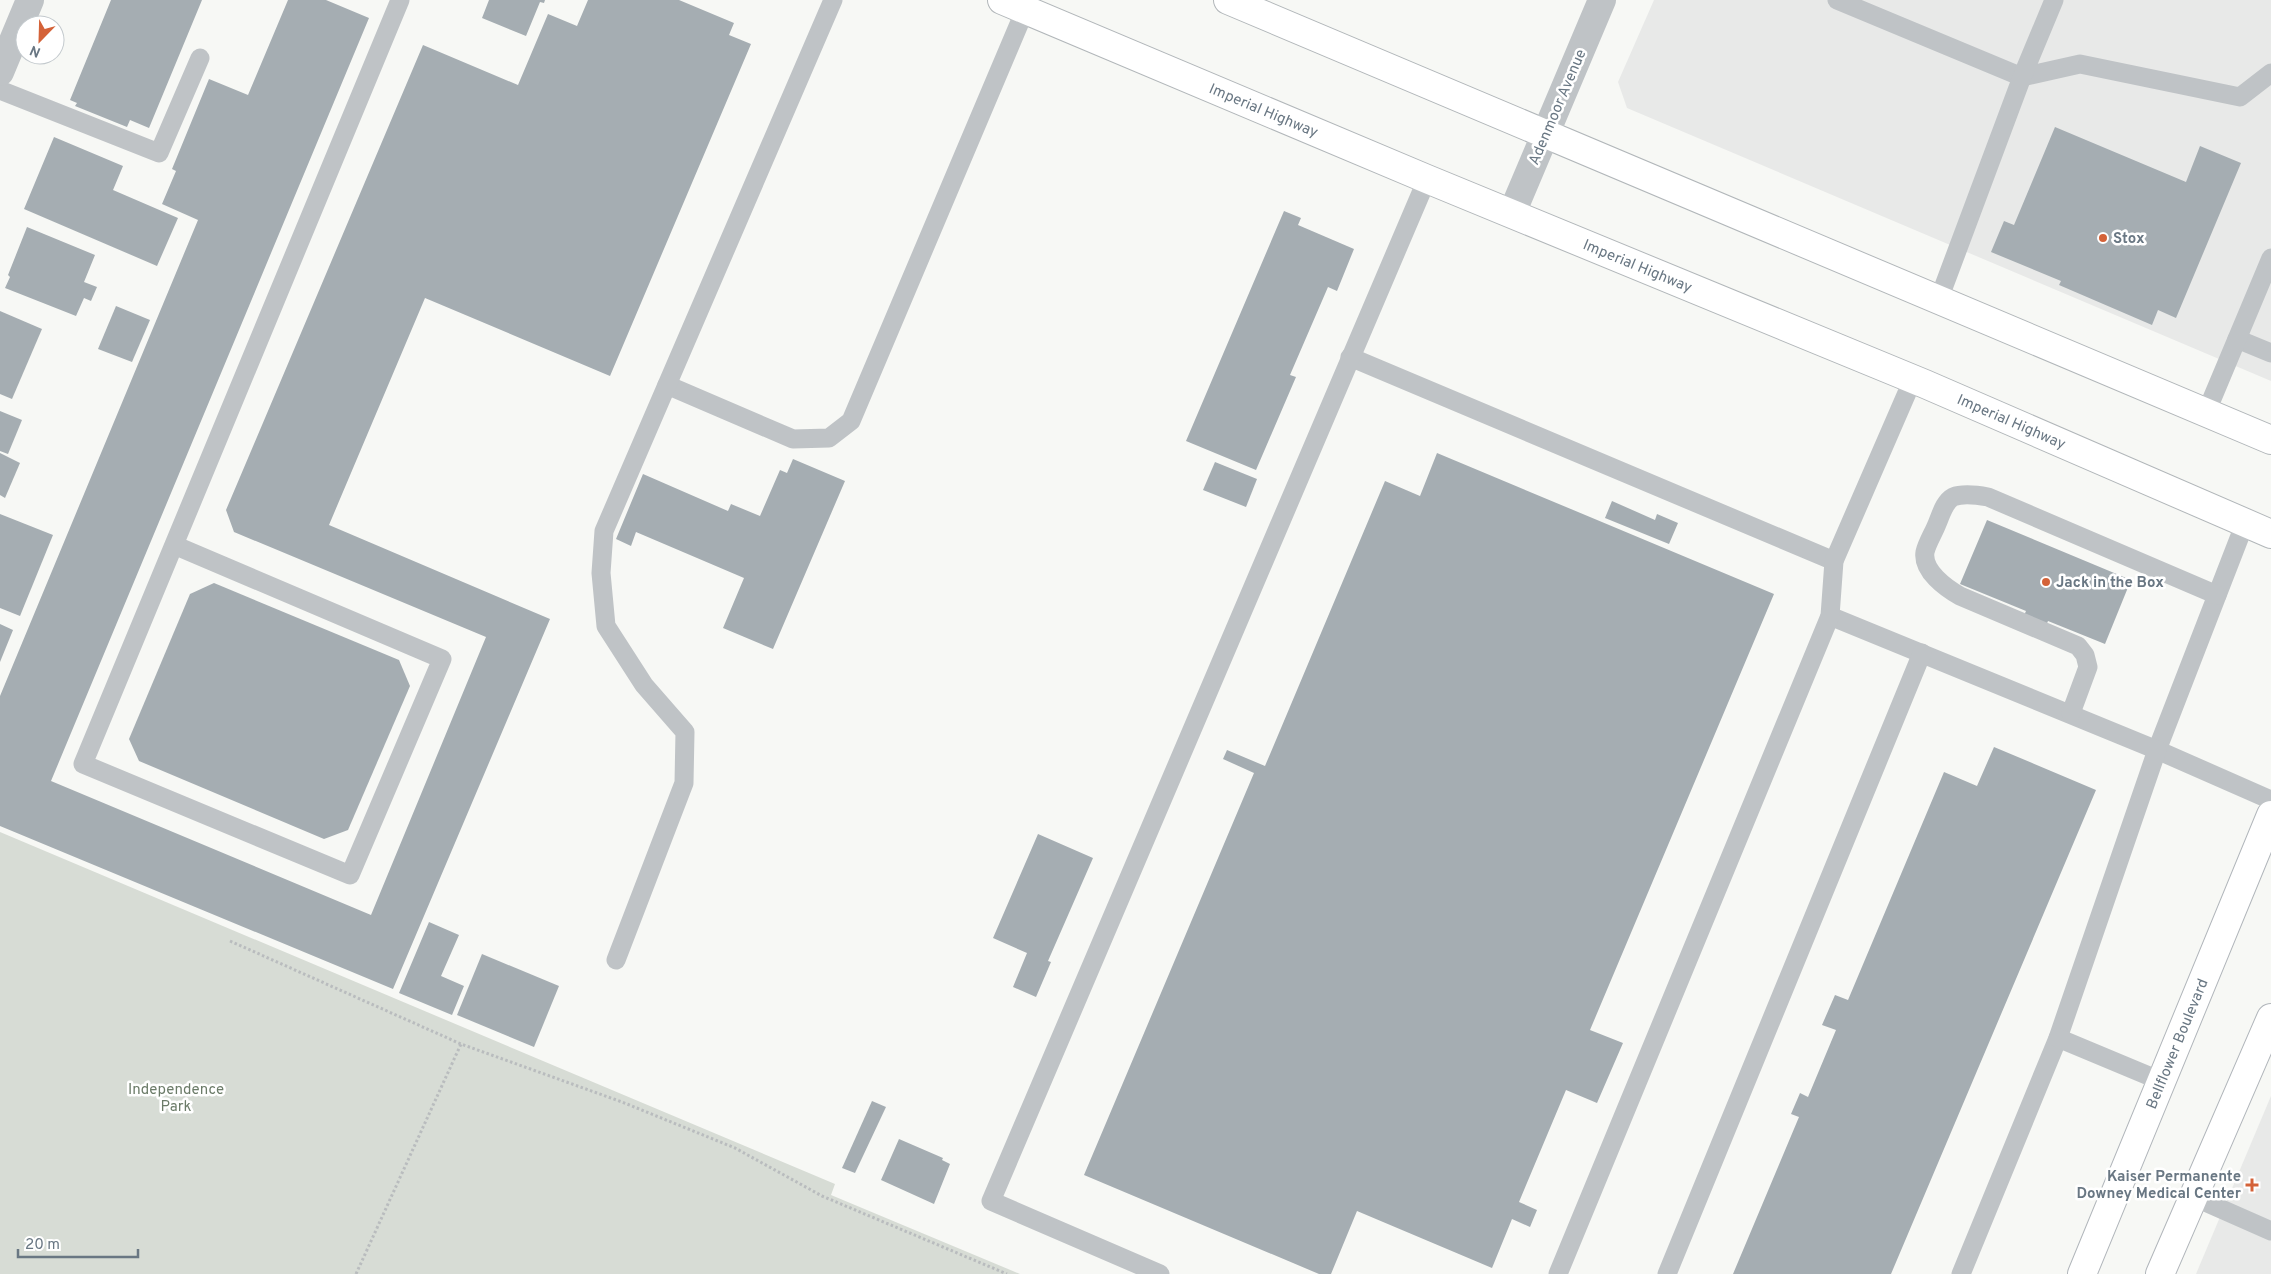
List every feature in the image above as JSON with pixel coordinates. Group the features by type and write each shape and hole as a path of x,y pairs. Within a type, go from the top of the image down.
{"main road":[{"path":"1228,0 2271,440"},
{"name":"Imperial Highway","path":"1014,5 1427,179 1913,379 2271,534"},
{"name":"Bellflower Boulevard","path":"2082,1274 2271,815"},
{"path":"2160,1274 2271,1018"}],"street":[{"path":"0,72 30,0"},
{"name":"Adenmoor Avenue","path":"1512,214 1602,0"}],"lane":[{"path":"174,545 442,659 350,875 83,764 400,0"},
{"path":"616,960 684,784 685,732 644,685 606,626 601,573 604,531 834,0"},
{"path":"1837,0 2022,77 2080,64 2240,97 2271,74"},
{"path":"1939,299 2022,77 2054,0"},
{"path":"667,386 794,438 829,438 851,421 1014,5"},
{"path":"0,90 159,153 200,58"},
{"path":"1160,1274 991,1201 1427,179"},
{"path":"2206,412 2271,258"},
{"path":"2237,339 2271,353"},
{"path":"1350,357 1834,561"},
{"path":"1558,1274 1830,616 1834,561 1913,379"},
{"path":"2071,714 2088,667 2085,655 2078,646 1949,590 1926,563 1925,553 1946,503 1953,497 1988,497 2217,595"},
{"path":"1961,1274 2058,1038 2156,750 2245,523"},
{"path":"1830,616 2071,714 2271,800"},
{"path":"1667,1274 1922,652"},
{"path":"2058,1038 2160,1081"},
{"path":"2194,1197 2271,1231"}],"path":[{"path":"230,941 461,1044 622,1102 735,1148 822,1196 1007,1274"},
{"path":"356,1274 461,1044"}],"shaded area":[{"path":"1654,0 2271,0 2271,381 1627,108 1618,82"},
{"name":"Kaiser Permanente Downey Medical Center","path":"2271,1096 2271,1274 2196,1274"}],"green space":[{"name":"Independence Park","path":"0,832 835,1184 831,1195 1020,1274 0,1274"}],"building":[{"path":"111,0 202,0 149,128 130,120 127,127 75,106 77,103 70,100"},
{"path":"288,0 326,0 369,18 51,781 371,915 486,637 234,532 226,510 423,45 518,85 548,14 577,26 588,0 679,0 734,23 729,35 751,44 610,376 425,298 329,525 550,619 393,989 0,826 0,696 198,220 162,204 176,171 172,169 209,79 248,95"},
{"path":"489,0 545,0 544,3 540,2 526,36 482,18"},
{"name":"Stox","path":"2055,127 2186,182 2200,146 2241,163 2176,318 2158,310 2152,325 2059,285 2061,281 1991,252 2004,221 2014,225"},
{"path":"54,137 123,166 113,190 178,218 157,266 24,209"},
{"path":"1284,211 1301,218 1298,225 1354,249 1337,291 1328,287 1290,375 1296,377 1256,470 1186,441"},
{"path":"27,227 95,255 84,282 97,287 91,301 84,298 76,316 5,288 10,277 8,275"},
{"path":"116,306 150,320 132,362 98,349"},
{"path":"0,311 42,329 12,399 0,394"},
{"path":"0,411 22,420 8,454 0,451"},
{"path":"0,453 20,463 5,498 0,495"},
{"path":"1437,453 1774,594 1590,1030 1623,1043 1597,1103 1566,1090 1519,1202 1537,1210 1530,1227 1512,1219 1492,1268 1357,1211 1331,1274 1319,1274 1084,1175 1254,773 1223,759 1227,750 1265,766 1385,481 1420,496"},
{"path":"793,459 845,481 773,649 723,628 744,578 636,532 631,546 616,539 643,474 728,511 731,504 760,516 780,470 787,473"},
{"path":"1215,462 1257,479 1246,507 1203,490"},
{"path":"1612,501 1655,520 1657,514 1678,523 1669,544 1605,518"},
{"path":"0,514 53,535 20,616 0,608"},
{"name":"Jack in the Box","path":"1987,520 2131,580 2105,644 2048,621 2044,630 2022,620 2026,611 1960,584"},
{"path":"214,583 399,660 410,686 348,830 324,839 139,761 129,739 190,594"},
{"path":"0,624 13,630 0,662"},
{"path":"1994,747 2096,790 1891,1274 1733,1274 1799,1117 1791,1114 1800,1093 1808,1097 1836,1030 1822,1025 1835,995 1848,1000 1944,772 1977,786"},
{"path":"1038,834 1093,858 1048,961 1051,962 1036,997 1013,987 1027,953 993,938"},
{"path":"429,922 459,935 441,976 464,986 452,1015 399,993"},
{"path":"482,954 559,986 534,1047 457,1015"},
{"path":"872,1101 886,1107 855,1173 842,1168"},
{"path":"899,1139 943,1158 942,1160 950,1164 934,1204 881,1180"}],"place":[{"name":"Stox","path":"2103,238"},
{"name":"Jack in the Box","path":"2046,582"},
{"name":"Kaiser Permanente Downey Medical Center","path":"2252,1185"}]}
